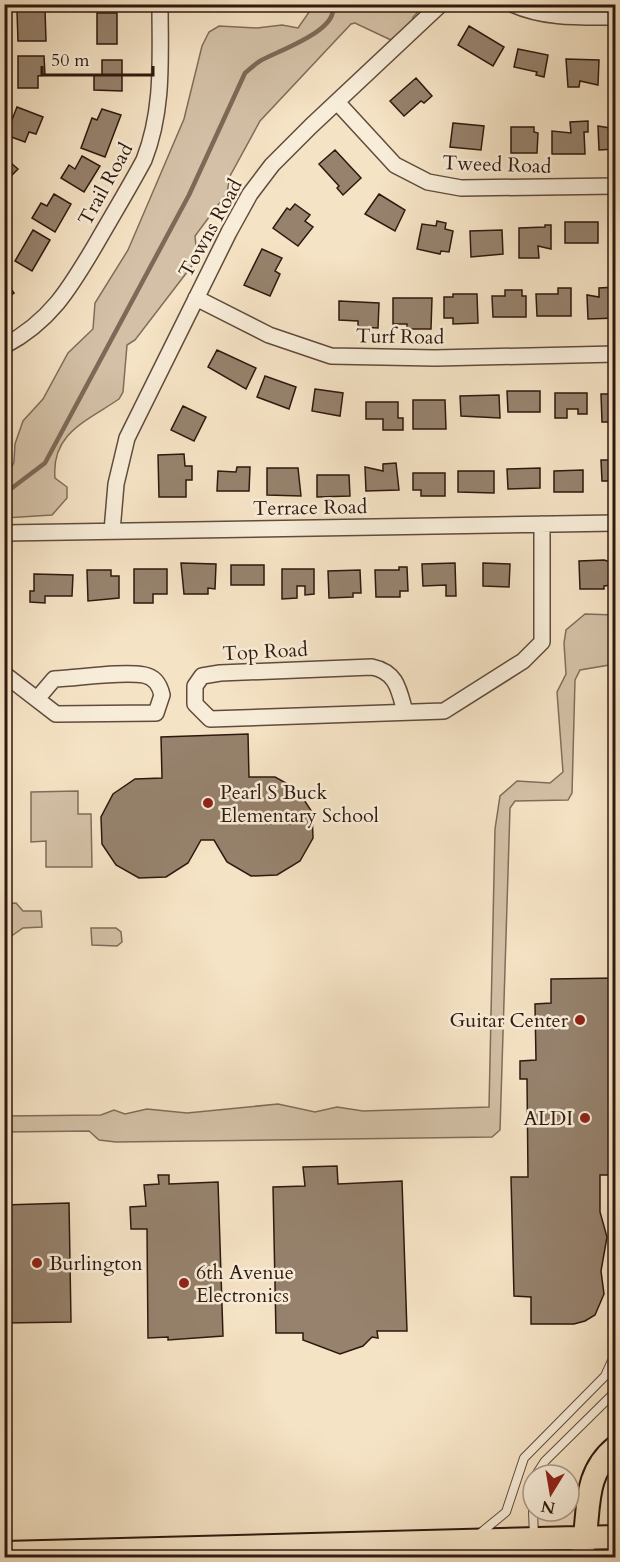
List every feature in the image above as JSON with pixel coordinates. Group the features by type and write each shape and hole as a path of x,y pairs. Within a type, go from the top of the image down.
{"main road":[{"path":"584,1548 590,1482 603,1458 615,1447"},
{"path":"4,1553 468,1542 532,1549 584,1548 615,1537"}],"street":[{"name":"Trail Road","path":"4,346 22,337 58,304 77,278 144,160 152,140 160,94 160,4"},
{"name":"Towns Road","path":"112,531 116,484 128,438 250,194 272,165 441,4"},
{"path":"512,4 534,13 556,16 615,17"},
{"name":"Tweed Road","path":"337,102 395,165 428,183 461,188 615,186"},
{"name":"Turf Road","path":"196,298 269,335 331,356 435,358 615,354"},
{"name":"Terrace Road","path":"4,533 615,523"},
{"name":"Top Road","path":"405,712 394,676 383,669 372,667 220,673 202,676 195,686 195,704 210,719 444,711 523,661 542,642 543,524"},
{"path":"4,674 56,714 156,712 162,695 154,680 145,675 54,679 37,699"}],"lane":[{"path":"468,1542 506,1512 524,1458 605,1376 615,1352"},
{"path":"544,1463 615,1391"},
{"path":"532,1549 533,1523"}],"shaded area":[{"path":"314,5 425,5 413,17 412,22 391,40 355,23 351,24 260,121 230,176 227,193 195,236 197,256 194,263 135,340 127,345 123,392 119,399 74,430 59,450 55,463 55,478 67,487 67,498 52,515 5,518 5,482 14,462 15,444 23,421 43,399 68,353 93,329 95,303 128,250 184,119 202,46 209,32 219,26 257,28 282,25 298,28"},
{"path":"8,400 11,421 5,464 5,401"},
{"path":"585,614 615,615 615,664 580,670 575,680 572,793 568,800 515,801 510,808 500,1130 492,1137 116,1142 99,1140 89,1131 5,1132 5,1116 101,1115 114,1110 125,1114 147,1109 187,1113 278,1104 315,1112 337,1107 363,1111 489,1107 495,829 500,796 517,781 550,783 563,772 557,692 566,674 564,643 566,630"},
{"path":"78,791 78,814 91,814 92,867 46,867 46,841 31,842 31,792"},
{"path":"16,903 23,911 41,911 42,927 23,928 10,937 5,935 5,904"},
{"path":"91,928 116,928 121,932 122,942 117,946 92,945"}],"building":[{"path":"27,5 36,5 36,10 45,10 46,41 18,41 17,11 27,11"},
{"path":"97,13 117,13 117,44 97,44"},
{"path":"469,26 504,47 493,66 458,45"},
{"path":"518,49 548,55 544,77 536,75 537,72 514,67"},
{"path":"18,56 44,56 45,75 38,76 38,88 18,88"},
{"path":"566,59 599,60 598,85 580,81 579,87 568,87"},
{"path":"102,60 122,60 122,91 94,90 94,75 102,75"},
{"path":"416,78 432,96 424,103 421,101 404,116 390,101"},
{"path":"17,107 43,117 36,134 29,132 25,142 6,135"},
{"path":"102,109 121,115 105,157 81,148 92,118 97,120"},
{"path":"588,121 588,132 584,132 585,154 552,154 552,131 571,133 570,122"},
{"path":"453,123 484,126 481,150 450,147"},
{"path":"598,126 616,129 616,149 599,150"},
{"path":"511,127 534,127 534,132 538,133 537,153 511,153"},
{"path":"335,150 361,178 343,195 337,188 339,186 319,164"},
{"path":"82,156 100,166 84,192 61,178 69,165 75,169"},
{"path":"4,157 18,169 7,180 4,178"},
{"path":"54,194 71,204 55,232 32,218 41,203 47,206"},
{"path":"379,194 405,210 395,231 365,214"},
{"path":"295,204 310,215 305,221 313,227 298,246 273,228 287,208 290,210"},
{"path":"437,221 446,223 445,229 453,231 449,252 441,251 440,254 417,249 422,224 436,226"},
{"path":"565,222 598,222 598,243 565,243"},
{"path":"545,225 551,225 551,249 538,246 539,258 519,258 519,228 545,227"},
{"path":"33,230 50,240 32,271 15,261"},
{"path":"502,230 503,254 471,257 470,231"},
{"path":"262,249 282,258 275,271 280,274 270,296 244,285"},
{"path":"4,279 14,293 4,300"},
{"path":"616,287 616,318 588,319 587,295 599,297 599,288"},
{"path":"558,288 571,288 571,316 537,316 536,294 558,294"},
{"path":"505,290 522,290 522,296 526,296 526,317 493,317 492,296 505,296"},
{"path":"453,294 477,294 478,323 453,324 453,318 444,318 444,297 453,297"},
{"path":"393,298 432,298 431,329 407,329 407,324 393,324"},
{"path":"339,301 379,303 378,328 358,327 358,321 339,320"},
{"path":"217,350 256,368 246,389 208,367"},
{"path":"265,376 296,387 289,409 257,397"},
{"path":"315,389 343,393 340,416 312,411"},
{"path":"507,391 540,391 540,412 508,412"},
{"path":"555,393 587,393 587,414 578,414 578,409 567,409 567,418 555,418"},
{"path":"601,394 616,394 614,422 602,422"},
{"path":"499,395 500,418 461,416 460,396"},
{"path":"413,400 445,400 446,429 413,429"},
{"path":"366,402 398,402 398,418 403,418 403,430 383,430 383,419 366,419"},
{"path":"183,406 206,417 194,441 171,430"},
{"path":"184,454 185,466 192,466 192,480 186,480 186,497 159,497 158,455"},
{"path":"601,460 610,460 610,465 616,464 616,481 602,481"},
{"path":"396,463 399,490 366,491 365,467 383,471 383,464"},
{"path":"237,467 250,467 249,491 217,491 218,471 236,472"},
{"path":"267,468 298,468 301,496 267,495"},
{"path":"540,468 540,488 508,489 507,469"},
{"path":"583,470 583,492 554,492 554,471"},
{"path":"458,471 494,471 494,493 458,492"},
{"path":"413,473 445,473 445,496 421,496 421,490 413,490"},
{"path":"317,475 349,475 350,496 317,497"},
{"path":"579,561 611,562 612,585 604,586 604,589 580,589"},
{"path":"181,563 216,564 215,589 208,588 208,594 184,594"},
{"path":"455,563 456,596 446,596 446,585 423,586 422,564"},
{"path":"483,563 510,564 509,587 483,586"},
{"path":"231,565 264,565 264,585 231,585"},
{"path":"399,567 407,567 408,591 400,591 400,597 376,597 375,570 399,570"},
{"path":"134,569 167,569 167,594 153,594 153,603 134,603"},
{"path":"282,569 314,569 314,594 305,595 305,586 297,586 297,598 282,599"},
{"path":"87,570 111,570 111,576 119,576 119,598 88,601"},
{"path":"360,570 361,593 353,593 353,597 329,598 328,571"},
{"path":"34,574 73,575 72,596 45,596 45,603 30,602 30,591 34,591"},
{"name":"Pearl S Buck Elementary School","path":"248,734 249,777 275,777 297,789 312,812 313,838 300,861 277,875 251,876 227,862 214,840 201,840 188,863 166,877 139,878 116,865 102,844 101,817 113,794 135,779 162,778 161,737"},
{"path":"616,978 616,1175 600,1175 600,1212 607,1237 601,1271 604,1294 595,1315 585,1321 574,1324 531,1324 531,1297 514,1296 511,1177 528,1177 527,1079 520,1079 520,1061 536,1060 535,1004 551,1003 551,979"},
{"path":"337,1166 338,1184 402,1181 407,1331 377,1331 378,1338 372,1337 363,1346 340,1354 303,1340 303,1333 276,1333 273,1187 305,1186 303,1167"},
{"name":"6th Avenue Electronics","path":"158,1175 169,1175 169,1184 218,1182 223,1336 168,1340 168,1337 148,1338 147,1229 131,1229 130,1207 146,1206 144,1185 159,1184"},
{"name":"Burlington","path":"69,1203 71,1322 4,1323 4,1205"}],"waterway":[{"path":"4,494 45,463 189,195 245,73 260,61 318,31 332,14 332,4"}],"place":[{"name":"Pearl S Buck Elementary School","path":"208,803"},
{"name":"Guitar Center","path":"580,1020"},
{"name":"ALDI","path":"585,1118"},
{"name":"Burlington","path":"37,1263"},
{"name":"6th Avenue Electronics","path":"184,1283"}]}
